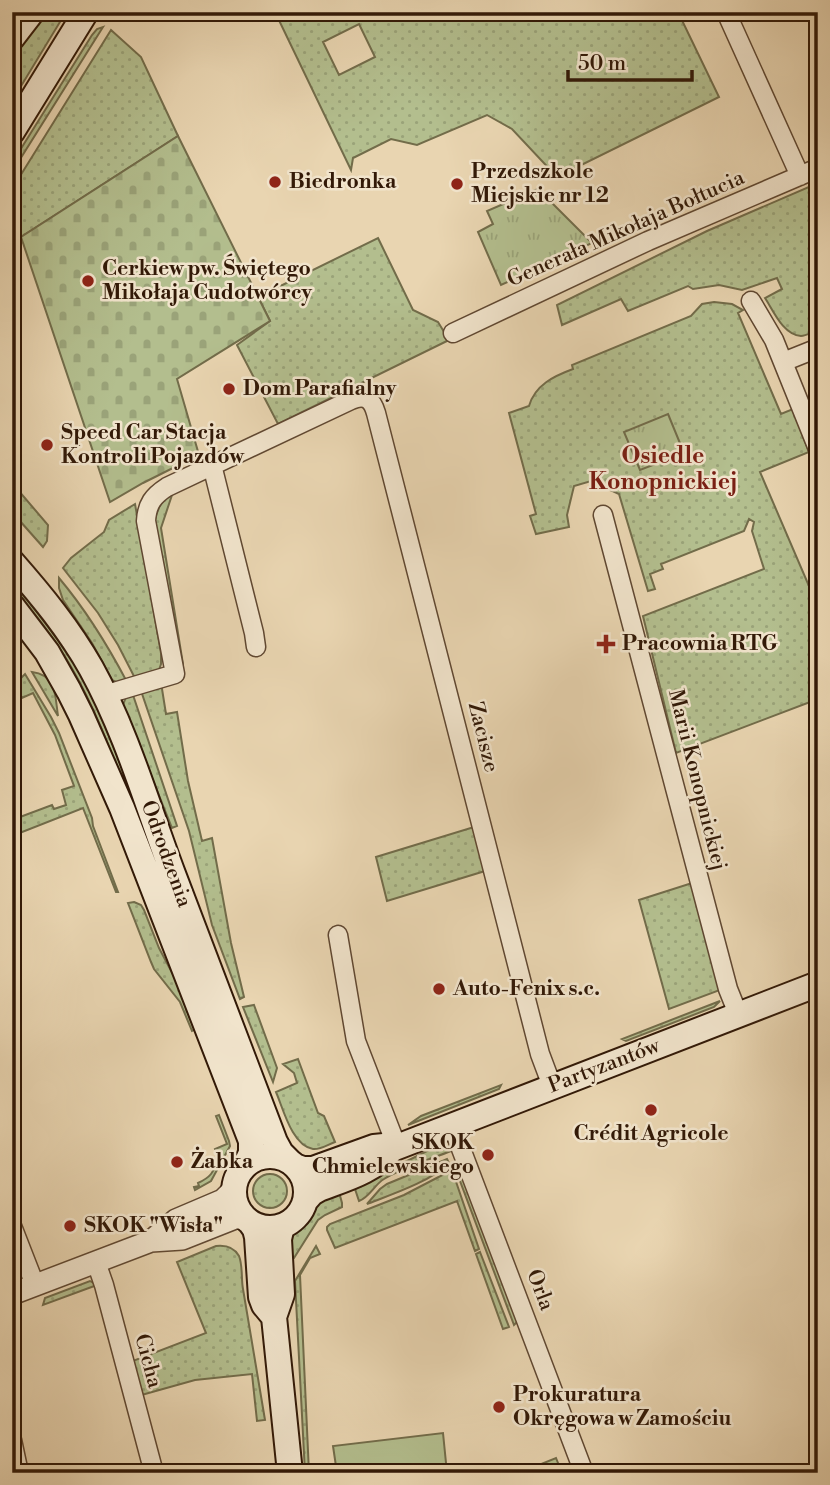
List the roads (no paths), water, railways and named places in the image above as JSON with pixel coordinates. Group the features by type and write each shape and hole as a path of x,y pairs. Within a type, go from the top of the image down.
{"main road":[{"path":"12,38 32,12"},
{"path":"12,132 86,12"},
{"name":"Odrodzenia","path":"12,562 64,625 91,668 104,695 134,764 275,1142 281,1153 293,1164"},
{"name":"Odrodzenia","path":"12,606 47,652 69,691 122,808 251,1141 251,1153 245,1166"},
{"name":"Partyzantów","path":"305,1201 318,1189 373,1167 394,1148 818,984"},
{"name":"Partyzantów","path":"293,1164 303,1169 313,1169 374,1147 394,1148"},
{"path":"248,1221 265,1228 282,1226 297,1216 305,1201 306,1190 304,1179 293,1164 281,1157 270,1156 254,1160 245,1166 234,1189 237,1206 248,1221 256,1229 261,1297 274,1317"},
{"path":"282,1226 279,1239 282,1294 274,1317 290,1473"}],"street":[{"path":"726,12 800,176"},
{"name":"Generała Mikołaja Bołtucia","path":"453,333 657,237 818,169"},
{"path":"751,301 769,328 818,449"},
{"path":"783,362 818,348"},
{"name":"Zacisze","path":"212,465 351,400 361,397 369,399 374,405 536,1035 552,1086"},
{"path":"104,695 174,674 146,520 147,509 150,500 167,487 212,465 256,647"},
{"name":"Marii Konopnickiej","path":"603,515 724,976 738,1014"},
{"path":"338,935 356,1041 394,1148"},
{"name":"Orla","path":"452,1125 584,1473"},
{"path":"152,1241 176,1220 223,1200 234,1189"},
{"path":"12,1294 152,1241 181,1239 235,1218 248,1221"},
{"path":"12,1226 35,1285"},
{"name":"Cicha","path":"96,1262 154,1473"},
{"path":"12,1440 19,1473"}],"place":[{"name":"Biedronka","path":"275,182"},
{"name":"Przedszkole Miejskie nr 12","path":"457,184"},
{"name":"Cerkiew pw. Świętego Mikołaja Cudotwórcy","path":"88,281"},
{"name":"Dom Parafialny","path":"229,389"},
{"name":"Speed Car Stacja Kontroli Pojazdów","path":"47,445"},
{"name":"Pracownia RTG","path":"606,644"},
{"name":"Auto-Fenix s.c.","path":"439,989"},
{"name":"Crédit Agricole","path":"651,1110"},
{"name":"SKOK Chmielewskiego","path":"488,1155"},
{"name":"Żabka","path":"177,1162"},
{"name":"SKOK \"Wisła\"","path":"70,1226"},
{"name":"Prokuratura Okręgowa w Zamościu","path":"499,1407"}],"district":[{"name":"Osiedle Konopnickiej","path":"663,469"}]}
